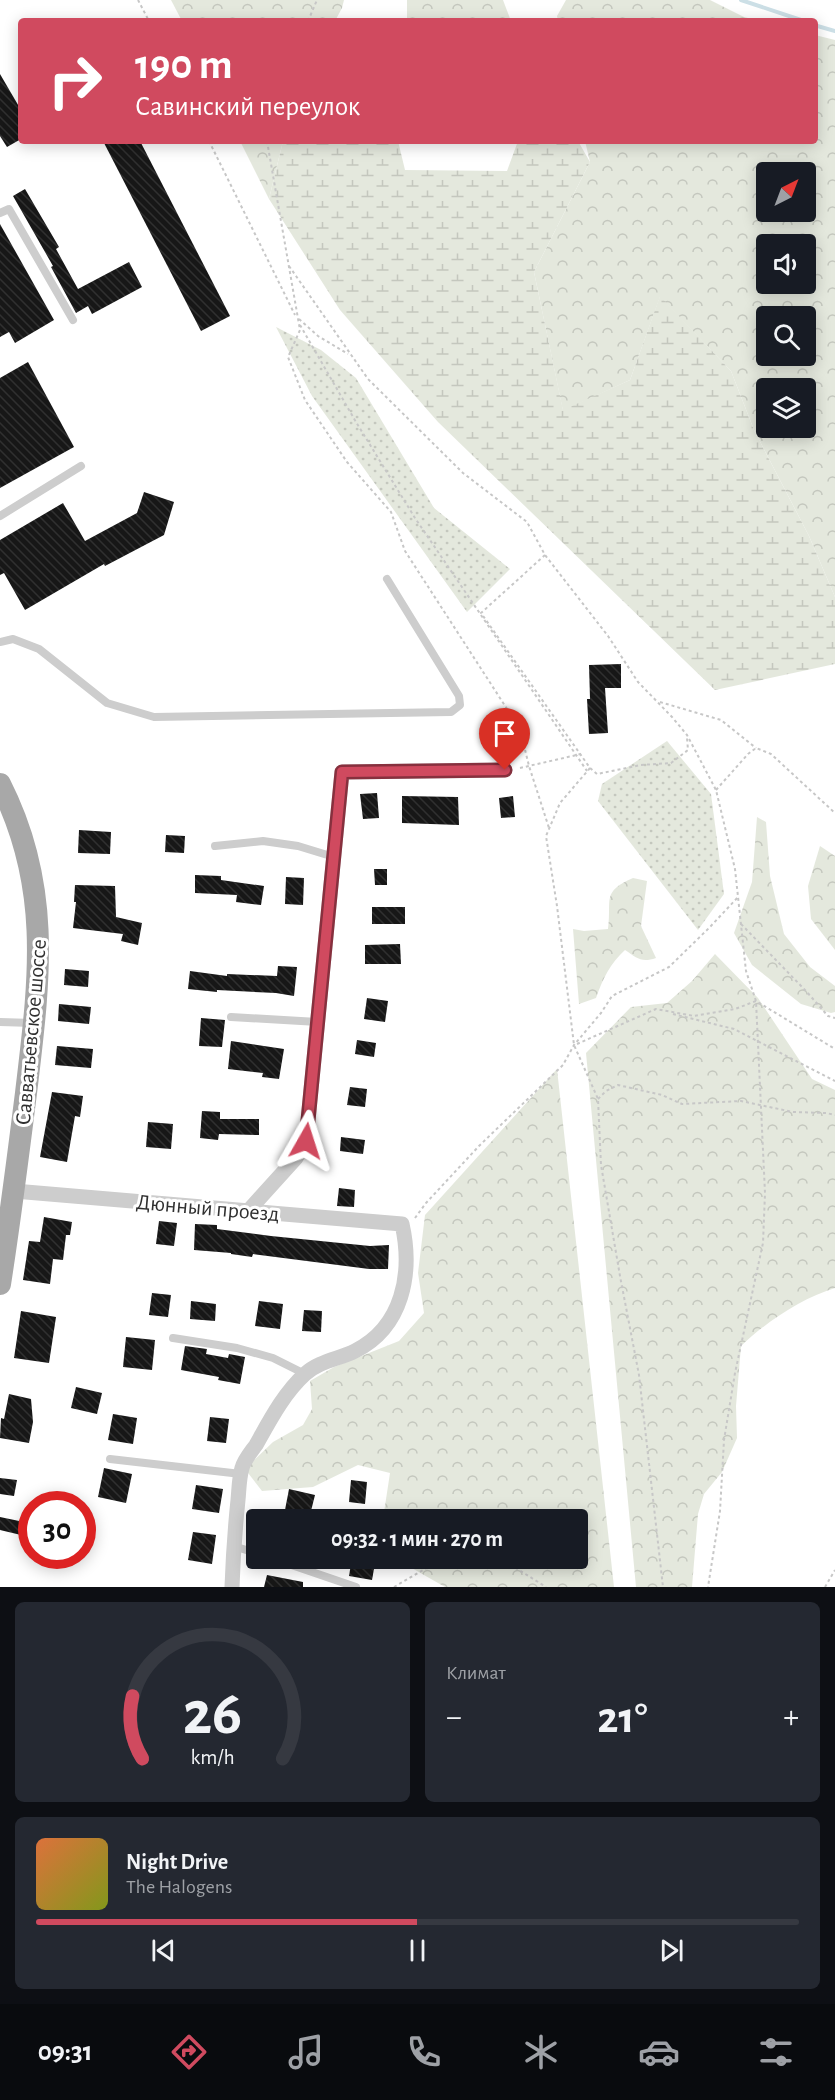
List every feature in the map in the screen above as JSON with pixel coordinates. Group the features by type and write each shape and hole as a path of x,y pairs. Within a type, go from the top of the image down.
{"main road":[{"name":"Савватьевское шоссе","path":"0,784 19,828 34,886 39,946 34,1023 14,1191 0,1284"}],"street":[{"path":"249,1210 296,1158 306,1141 342,772 505,770"},
{"name":"Дюнный проезд","path":"14,1191 402,1224"},
{"path":"232,1587 233,1546 242,1467 280,1405 305,1374 316,1365 356,1350 377,1336 394,1315 402,1299 405,1265 405,1240 402,1224"}],"lane":[{"path":"0,213 9,209 73,320"},
{"path":"0,516 81,466"},
{"path":"0,642 13,639 39,649 107,703 154,717 451,712 460,705 459,696 387,579"},
{"path":"215,846 263,841 298,846 335,857"},
{"path":"231,1017 318,1022"},
{"path":"0,1022 34,1023"},
{"path":"173,1338 237,1348 273,1358 305,1374"},
{"path":"110,1459 241,1474"},
{"path":"233,1546 246,1551"},
{"path":"304,1569 356,1587"}],"path":[{"path":"138,0 147,18"},
{"path":"309,18 316,0"},
{"path":"210,144 297,319 356,422 415,518 587,771"},
{"path":"268,144 300,330 288,357 305,400 347,462 391,512 405,551 520,729 549,828"},
{"path":"289,266 368,379 463,473 526,522 545,555 608,636 638,682 687,735 717,790 735,868 746,971 756,1001 765,1193 764,1243 735,1374 724,1440 720,1511 708,1587"},
{"path":"297,319 318,336 350,355"},
{"path":"545,555 481,613 590,768 597,774 641,765 671,763 688,750 687,735"},
{"path":"657,702 721,720 756,748 771,754 835,813"},
{"path":"717,790 756,748"},
{"path":"505,770 581,754"},
{"path":"590,768 560,803 546,836 574,1045 598,1099 602,1165 639,1375 663,1587"},
{"path":"402,1224 413,1221 426,1203 479,1146 564,1065 574,1045 612,996 669,967 739,895"},
{"path":"741,924 828,1016 835,1018"},
{"path":"574,1045 656,1010 694,1016 735,1009 756,1001"},
{"path":"756,1001 835,1049"},
{"path":"656,1010 735,1029 757,1038 835,1081"},
{"path":"598,1099 606,1091 618,1085 662,1095 682,1104 741,1101 793,1112 835,1115"},
{"path":"394,1587 425,1569"},
{"path":"517,1569 546,1587"},
{"path":"825,1587 835,1570"}],"green space":[{"path":"171,0 344,0 337,18 180,18"},
{"path":"407,0 503,0 510,18 407,18"},
{"path":"566,0 710,0 748,18 557,18"},
{"path":"818,36 835,40 835,597 809,536 758,438 816,438 816,378 756,378 756,434 731,371 660,297 630,380 563,411 534,272 590,162 586,144 818,144"},
{"path":"242,144 282,144 269,199"},
{"path":"282,144 399,144 405,170 507,171 517,144 580,144 590,162 534,272 563,410 630,380 660,296 731,371 756,438 758,438 809,536 835,597 835,664 715,690 438,422 340,310 269,199"},
{"path":"276,327 321,350 356,378 434,508 510,569 467,612 312,396"},
{"path":"667,741 711,794 724,894 698,930 598,801 602,784"},
{"path":"757,817 766,822 770,876 784,934 810,967 835,986 835,1012 831,1013 801,1004 752,965 734,933 752,882"},
{"path":"820,846 835,856 835,950 811,919 808,886"},
{"path":"633,878 647,881 641,926 656,958 643,960 625,950 608,972 596,998 579,1004 573,929 584,931 608,929 609,903 612,892"},
{"path":"715,954 758,998 812,1079 835,1090 835,1288 810,1298 785,1312 741,1346 736,1406 737,1438 722,1472 704,1494 698,1514 692,1587 636,1587 586,1053 631,1007 667,1003 692,981"},
{"path":"557,1069 614,1587 445,1587 414,1569 588,1569 588,1509 385,1509 390,1473 358,1465 313,1487 262,1491 245,1469 273,1442 303,1425 312,1409 310,1381 334,1367 399,1341 424,1313 418,1273 425,1215"}],"building":[{"path":"0,74 18,105 18,141 7,147 0,136"},
{"path":"105,144 142,144 230,316 201,331"},
{"path":"25,189 59,247 56,249 78,289 129,262 142,287 92,314 88,306 76,313 51,267 53,266 13,196"},
{"path":"0,224 54,320 15,343 9,332 0,337"},
{"path":"28,362 74,447 0,488 0,378"},
{"path":"144,492 174,502 164,535 105,566 104,564 25,610 4,573 0,575 0,540 63,503 85,541 137,513"},
{"path":"621,664 621,688 605,688 608,733 589,734 587,699 590,699 589,665"},
{"path":"377,793 379,818 363,819 360,794"},
{"path":"402,796 458,797 459,825 402,823"},
{"path":"513,796 515,817 501,818 499,798"},
{"path":"79,830 111,832 110,854 78,853"},
{"path":"166,835 185,836 184,853 165,852"},
{"path":"374,869 387,869 387,885 375,885"},
{"path":"195,875 221,876 221,880 264,886 261,905 236,902 237,895 195,893"},
{"path":"286,877 304,878 303,905 285,904"},
{"path":"75,885 115,886 116,917 142,923 138,945 121,941 123,934 73,928"},
{"path":"372,907 405,907 405,924 372,924"},
{"path":"400,944 401,964 365,964 365,945"},
{"path":"278,966 297,967 294,996 276,993 188,989 190,971 227,976 227,974 277,976"},
{"path":"65,969 89,971 88,987 64,985"},
{"path":"367,998 388,1001 385,1022 364,1019"},
{"path":"59,1004 91,1007 89,1024 58,1021"},
{"path":"201,1018 225,1020 222,1047 199,1046"},
{"path":"357,1040 376,1043 374,1057 355,1054"},
{"path":"231,1041 284,1049 279,1079 262,1077 263,1073 228,1069"},
{"path":"57,1046 93,1049 91,1068 55,1065"},
{"path":"350,1087 367,1089 365,1107 347,1105"},
{"path":"52,1092 83,1096 80,1117 75,1116 67,1162 40,1157"},
{"path":"202,1111 220,1112 220,1119 259,1119 259,1135 219,1134 218,1140 200,1138"},
{"path":"148,1122 173,1124 171,1149 146,1147"},
{"path":"341,1137 365,1140 363,1154 340,1151"},
{"path":"339,1188 355,1190 354,1207 337,1206"},
{"path":"44,1217 72,1222 70,1235 66,1235 63,1260 53,1259 50,1284 23,1280 29,1241 40,1242"},
{"path":"159,1221 177,1223 174,1246 156,1244"},
{"path":"195,1224 217,1225 217,1229 271,1236 370,1246 389,1245 388,1269 369,1269 253,1254 252,1257 194,1250"},
{"path":"152,1293 171,1295 168,1317 149,1315"},
{"path":"191,1301 216,1304 215,1321 190,1319"},
{"path":"259,1301 283,1304 280,1329 255,1326"},
{"path":"304,1310 322,1311 321,1332 302,1331"},
{"path":"21,1311 56,1317 49,1363 14,1358"},
{"path":"126,1337 155,1340 152,1370 123,1367"},
{"path":"185,1346 207,1349 206,1354 228,1358 229,1354 245,1357 240,1384 218,1380 219,1377 181,1370"},
{"path":"76,1387 102,1393 97,1414 71,1408"},
{"path":"9,1394 31,1399 33,1422 29,1443 0,1438 1,1418 4,1419"},
{"path":"113,1414 137,1418 133,1444 108,1440"},
{"path":"210,1417 229,1419 226,1443 207,1441"},
{"path":"104,1468 132,1474 126,1503 98,1497"},
{"path":"0,1478 17,1480 14,1496 0,1494"},
{"path":"351,1480 367,1482 365,1504 349,1502"},
{"path":"196,1485 223,1489 219,1513 192,1509"},
{"path":"289,1489 315,1495 312,1509 285,1509"},
{"path":"0,1517 18,1521 18,1534 0,1530"},
{"path":"193,1532 216,1535 212,1564 188,1560"},
{"path":"350,1569 374,1569 372,1580 349,1576"},
{"path":"267,1575 303,1582 303,1587 264,1587"}],"waterway":[{"path":"741,0 795,18"},
{"path":"818,26 835,31"}],"route":[{"path":"306,1141 342,772 505,770"}]}
